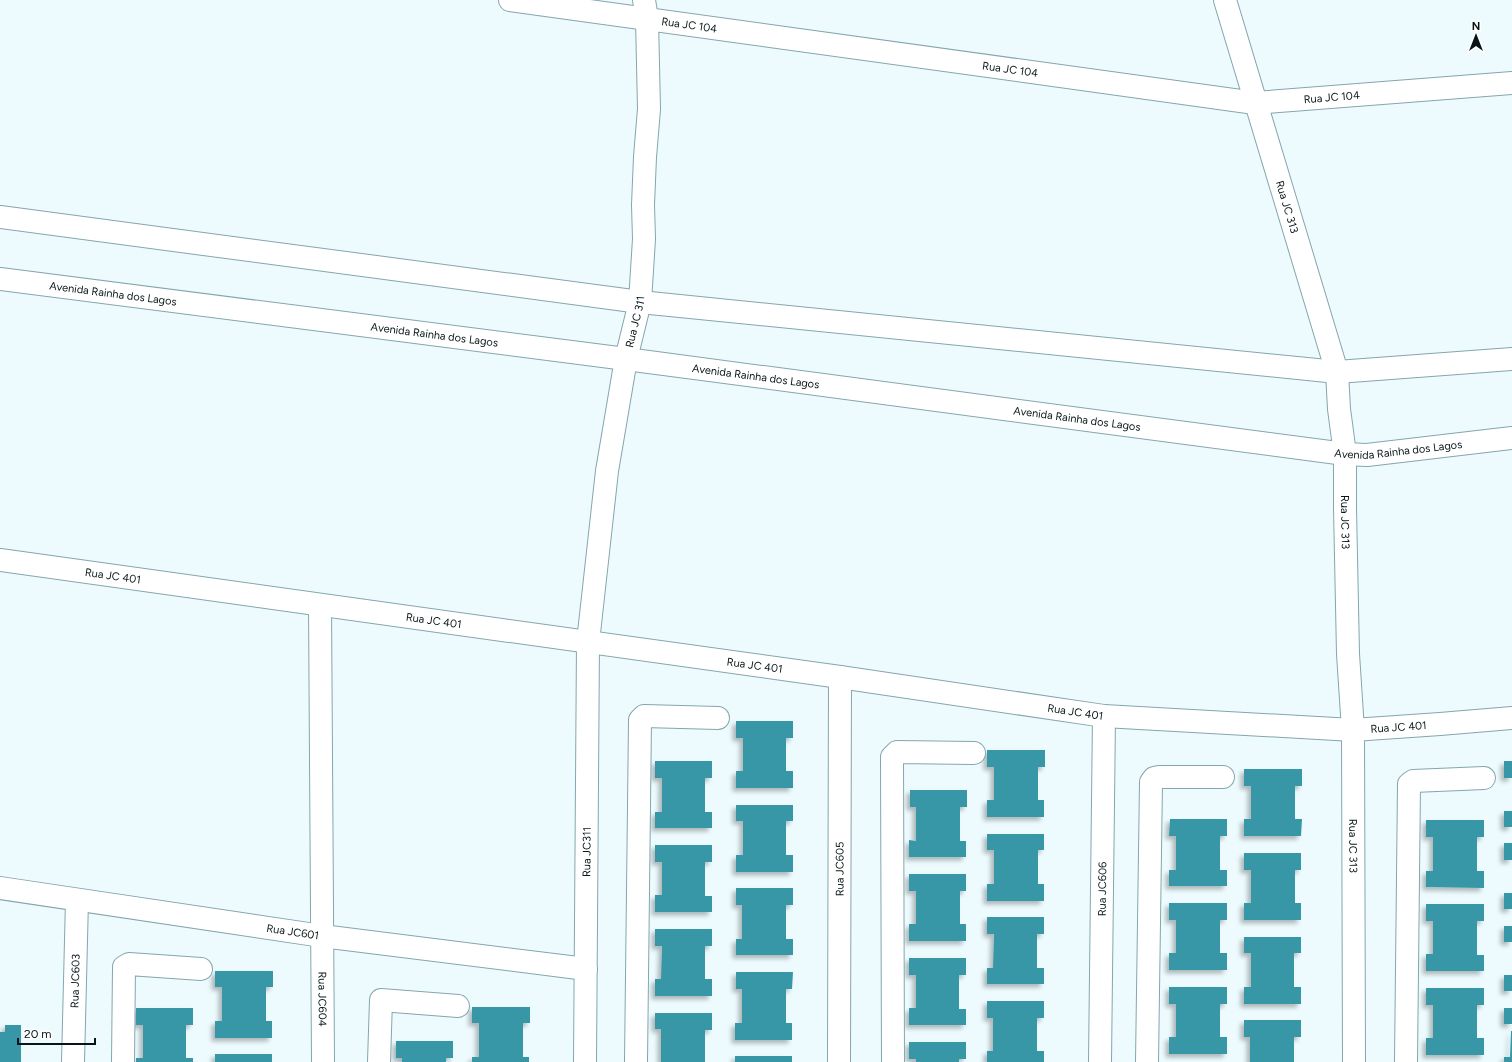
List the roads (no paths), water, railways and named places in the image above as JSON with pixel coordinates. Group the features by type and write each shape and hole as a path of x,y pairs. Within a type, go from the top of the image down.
{"street":[{"name":"Rua JC 104","path":"510,0 646,9 1255,103 1512,83"},
{"name":"Rua JC 313","path":"1225,0 1337,372 1339,409 1345,454 1348,654 1353,730 1354,1062"},
{"name":"Rua JC 311","path":"588,642 607,471 626,359 640,302 644,239 643,205 645,157 649,109 646,9"},
{"path":"0,217 640,302 1337,372 1512,359"},
{"name":"Avenida Rainha dos Lagos","path":"0,279 626,359 1345,454 1367,455 1512,438"},
{"name":"Rua JC 401","path":"0,560 840,677 1104,716 1353,730 1512,718"},
{"name":"Rua JC604","path":"320,605 323,1062"},
{"name":"Rua JC311","path":"585,1062 588,642"},
{"name":"Rua JC605","path":"839,1062 840,677"},
{"path":"636,1062 640,720 644,716 718,718"},
{"name":"Rua JC606","path":"1100,1062 1104,716"},
{"path":"893,1062 892,757 897,752 974,753"},
{"path":"1147,1062 1151,782 1154,778 1159,777 1223,777"},
{"path":"1406,1062 1409,784 1413,780 1484,778"},
{"name":"Rua JC601","path":"0,888 322,936 586,970"},
{"name":"Rua JC603","path":"73,1062 77,900"},
{"path":"123,1062 125,965 129,964 201,969"},
{"path":"379,1062 381,1000 458,1006"}]}
